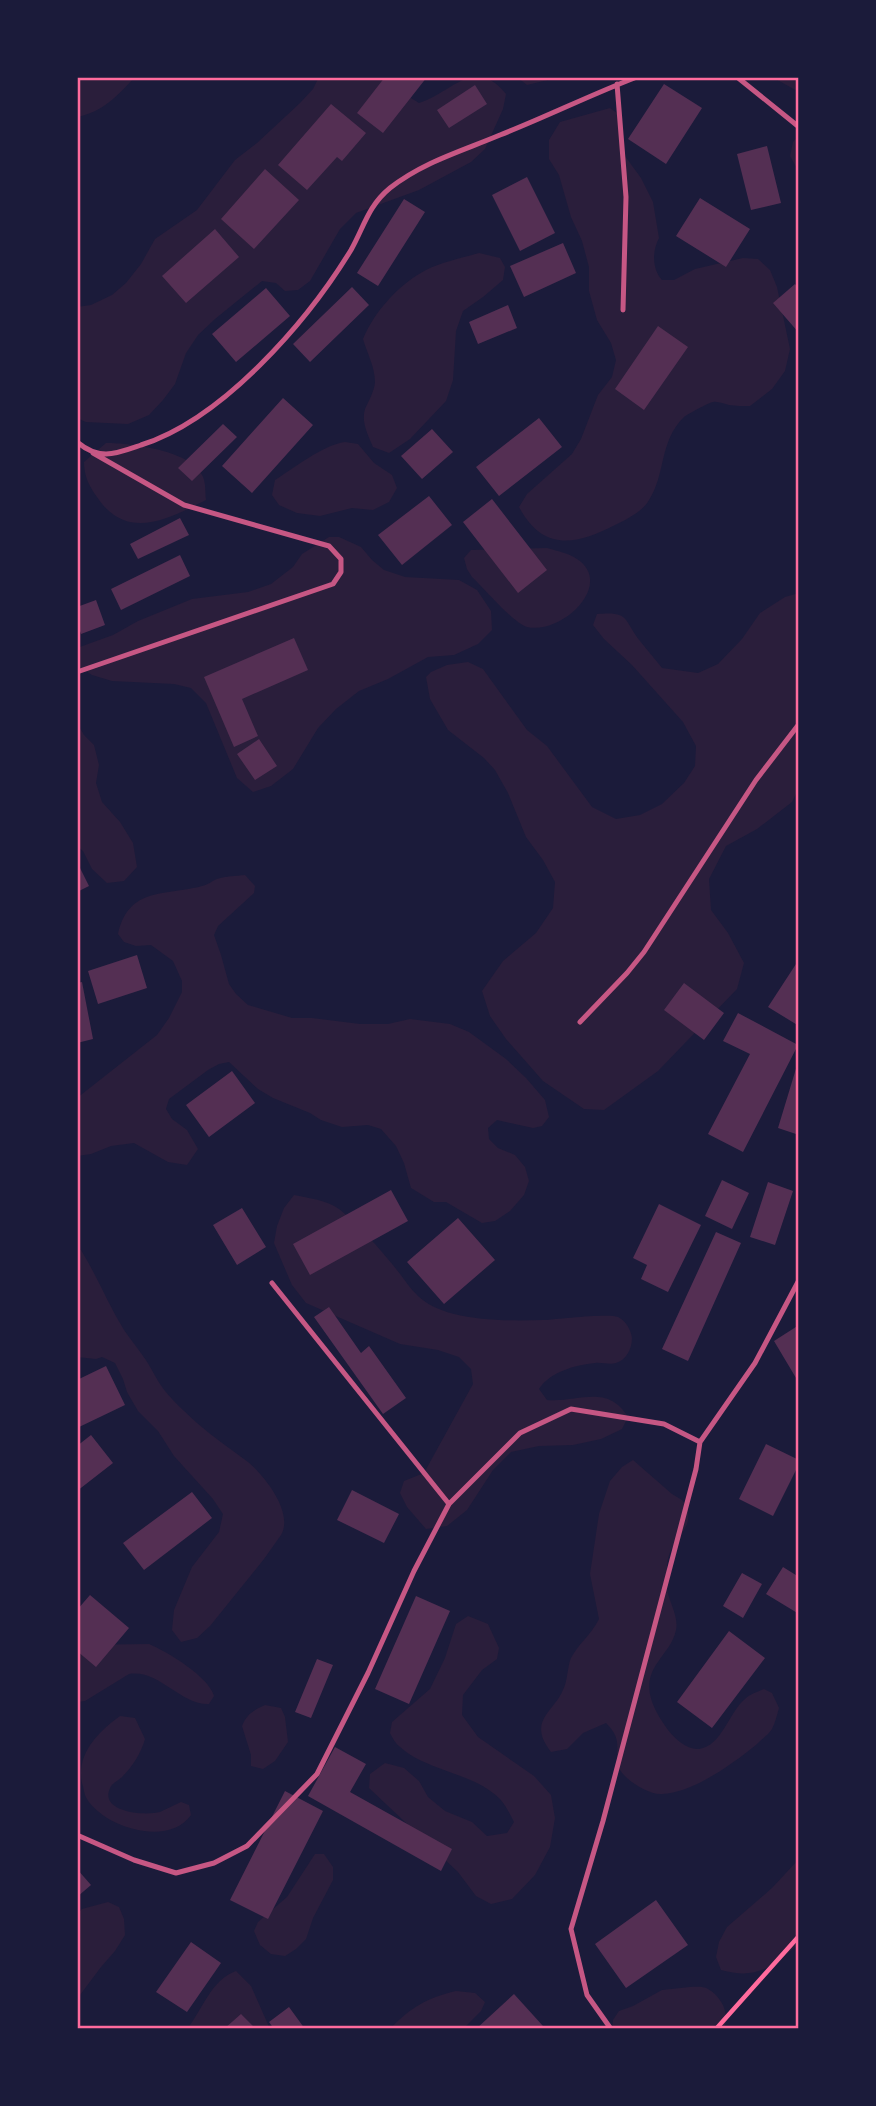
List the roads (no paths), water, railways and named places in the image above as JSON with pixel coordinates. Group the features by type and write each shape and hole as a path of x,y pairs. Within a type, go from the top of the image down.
{"lane":[{"path":"87,450 110,455 160,439 213,406 258,369 317,298 351,248 370,209 389,189 446,155 637,77"},
{"path":"737,77 799,127"},
{"path":"617,84 626,197 623,310"},
{"path":"77,442 184,505 329,546 341,559 341,572 333,584 77,672"},
{"path":"580,1022 644,952 756,780 799,723"},
{"path":"611,2029 587,1995 571,1929 696,1469 700,1442 755,1363 799,1280"},
{"path":"272,1283 449,1504"},
{"path":"77,1835 134,1860 176,1873 214,1863 247,1846 317,1774 449,1504 520,1433 571,1409 664,1424 700,1442"}]}
